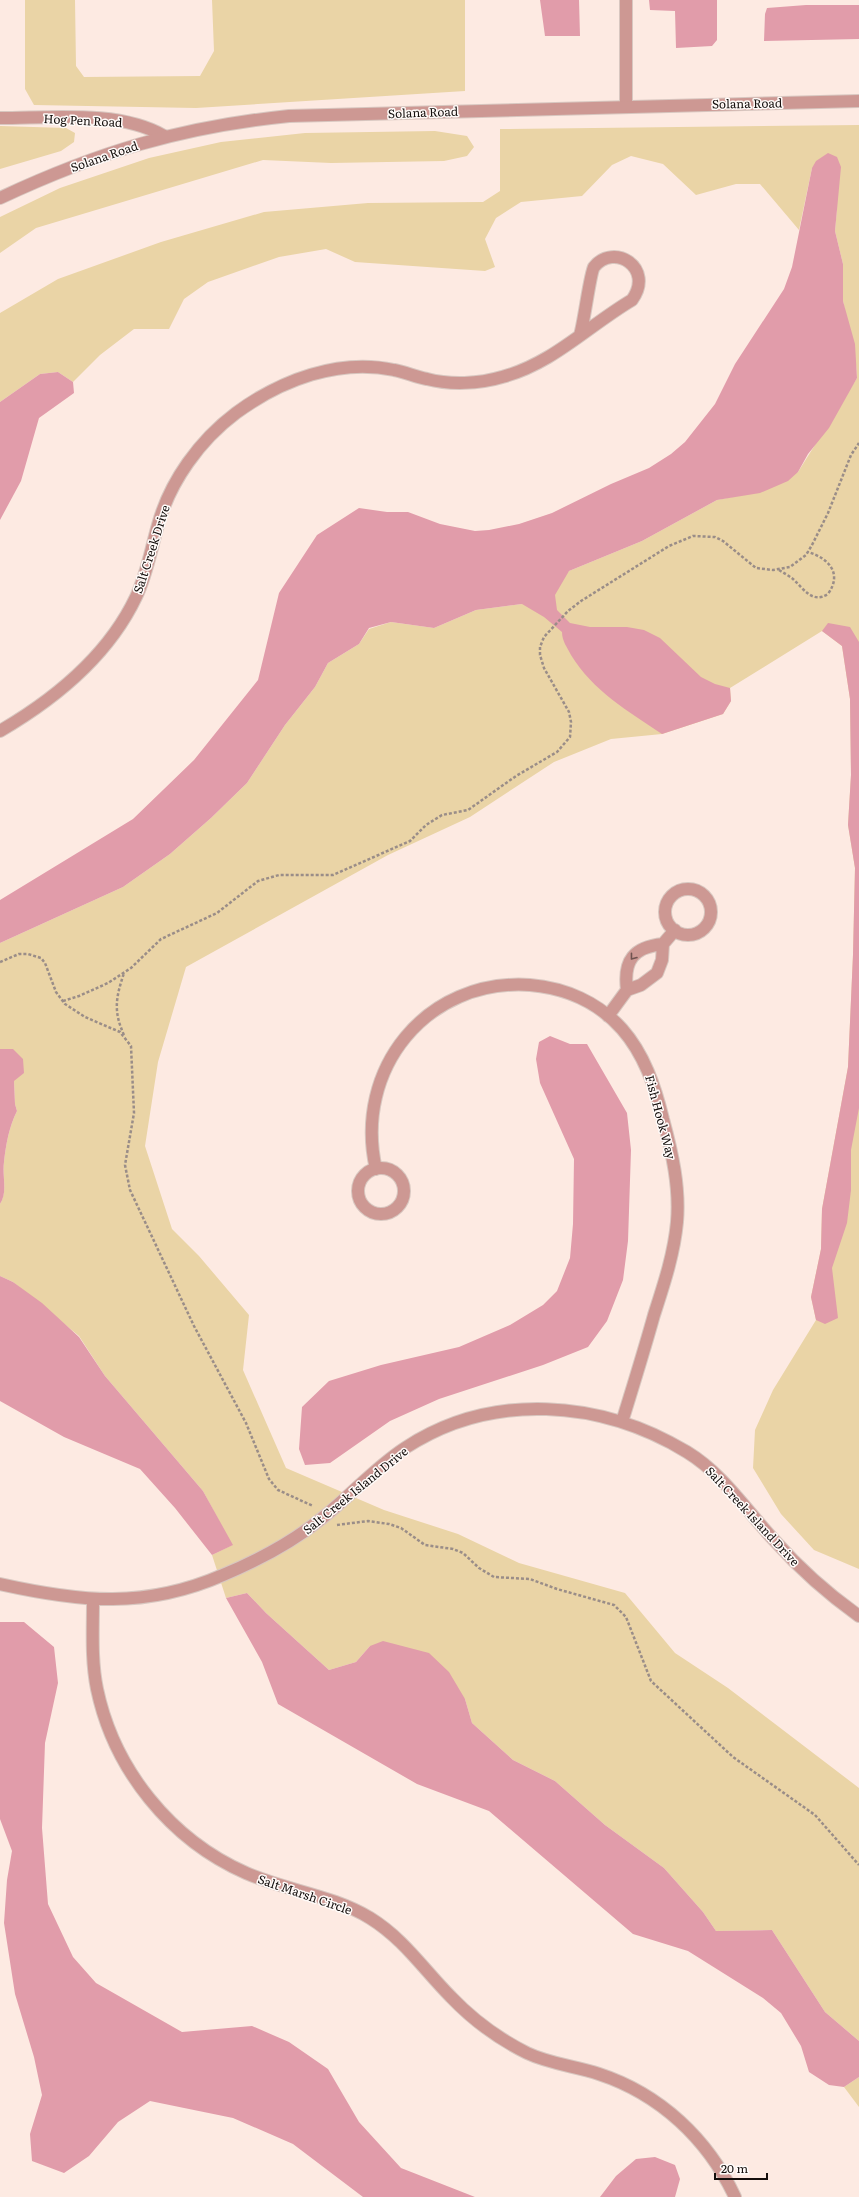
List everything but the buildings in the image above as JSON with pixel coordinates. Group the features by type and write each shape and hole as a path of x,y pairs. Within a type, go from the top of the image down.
{"street":[{"path":"626,0 626,106"},
{"name":"Solana Road","path":"0,198 53,173 111,152 164,136 235,121 289,116 859,101"},
{"name":"Hog Pen Road","path":"0,118 121,121 148,127 164,136"},
{"name":"Salt Creek Drive","path":"0,731 54,696 82,671 124,621 137,596 146,571 158,523 170,492 181,473 214,432 236,413 260,397 290,382 317,373 345,367 370,366 449,382 502,378 531,367 562,350 580,335 632,300 638,292 639,276 631,263 622,258 612,257 602,260 594,267 590,277 590,287 580,335"},
{"path":"608,1016 627,990 641,985 657,973 662,960 663,944 674,930"},
{"path":"627,990 627,971 631,958 646,947 663,944"},
{"name":"Fish Hook Way","path":"376,1169 371,1140 373,1109 378,1086 387,1064 401,1041 435,1010 451,1001 480,990 521,985 563,990 585,1000 608,1016 622,1029 637,1049 648,1070 661,1110 676,1182 677,1220 672,1258 622,1422"},
{"name":"Salt Creek Island Drive","path":"0,1584 55,1596 93,1600 128,1599 159,1595 221,1576 257,1560 289,1542 324,1517 382,1465 406,1448 437,1430 463,1420 494,1413 529,1409 564,1409 622,1422 653,1434 688,1452 725,1482 774,1540 801,1569 859,1616"},
{"name":"Salt Marsh Circle","path":"93,1600 93,1649 97,1688 104,1715 117,1749 135,1781 173,1824 213,1855 245,1873 273,1883 338,1902 370,1918 407,1946 449,1996 463,2009 494,2033 526,2053 549,2062 608,2077 635,2089 656,2101 684,2124 708,2150 727,2180 735,2197"}],"path":[{"path":"63,1001 79,996 108,983 143,958 161,939 217,913 258,881 279,875 333,875 410,841 426,825 442,815 468,810 516,776 557,752 570,738 571,722 569,712 541,661 540,648 544,637 568,611 581,601 669,546 693,536 719,539 731,545 749,564 756,568 765,570 779,570 790,567 808,552 828,513 851,456 859,443"},
{"path":"779,570 794,580 810,596 823,597 828,594 833,583 830,564 822,558 808,552"},
{"path":"0,962 19,954 28,954 41,958 45,963 52,984 63,1001 74,1011 110,1026 125,1037"},
{"path":"125,972 118,990 116,1007 125,1037 131,1046 133,1065 134,1113 125,1165 130,1190 194,1326 246,1423 269,1479 278,1490 305,1501 332,1524 368,1521 389,1524 401,1528 425,1545 453,1549 463,1553 479,1568 494,1577 530,1578 557,1589 614,1605 626,1617 650,1681 733,1757 815,1814 859,1865"}],"shaded area":[{"path":"25,0 75,0 76,66 84,77 200,76 214,51 212,0 465,0 465,91 196,108 34,105 25,89"},
{"path":"540,0 579,0 580,36 545,36"},
{"path":"649,0 717,0 717,40 712,46 676,48 675,11 650,10"},
{"path":"806,5 859,5 859,39 764,41 765,14 767,8"},
{"path":"859,125 859,1569 814,1550 781,1514 753,1468 755,1430 773,1390 816,1320 811,1297 821,1249 822,1209 848,1067 855,868 848,825 851,775 850,699 842,646 822,631 730,688 731,701 723,714 662,734 611,739 554,762 470,817 388,855 186,967 158,1062 145,1146 172,1229 199,1256 249,1315 243,1370 286,1468 384,1510 458,1534 519,1563 625,1593 675,1653 728,1688 859,1788 859,2041 825,2012 772,1930 716,1931 703,1912 664,1868 605,1825 555,1781 513,1760 472,1723 465,1699 370,1646 356,1662 329,1670 266,1613 247,1593 226,1598 212,1555 232,1545 203,1491 105,1376 79,1336 13,1282 0,1276 0,1204 4,1194 4,1162 8,1136 17,1111 15,1104 14,1081 2,1049 0,1049 0,943 123,887 170,854 211,818 247,783 285,725 315,687 328,663 359,644 369,629 391,622 434,628 476,610 522,604 569,571 642,541 717,500 737,496 798,472 857,378 856,364 843,301 843,264 835,231 837,208 812,168 799,230 760,184 736,184 696,195 663,164 631,156 612,165 582,196 521,202 496,218 485,239 495,267 485,271 355,262 326,249 279,257 208,282 184,299 169,329 134,329 100,355 73,382 58,372 40,374 0,402 0,313 58,279 161,242 264,212 368,203 483,202 500,191 500,129"},
{"path":"0,126 66,128 75,133 74,142 61,151 0,169"},
{"path":"435,131 467,136 474,147 467,156 444,161 331,163 263,160 36,228 0,253 0,217 60,188 149,158 221,142 305,133"},
{"path":"828,153 837,157 841,167 835,231 843,264 843,301 855,344 857,378 829,428 808,454 798,472 788,481 760,493 717,500 642,541 569,571 555,595 557,610 570,623 590,627 627,627 644,630 660,638 701,677 715,684 730,688 731,701 723,714 662,734 600,690 580,668 571,655 564,641 562,632 544,617 522,604 476,610 434,628 391,622 369,628 359,644 328,663 315,687 285,725 247,783 211,818 170,854 123,887 0,943 0,900 133,819 194,760 258,680 279,593 317,535 359,508 387,512 408,512 440,524 475,531 489,530 519,524 552,513 611,484 649,468 671,454 685,442 715,404 735,364 784,289 792,267 812,168 816,161"},
{"path":"58,372 73,382 74,393 39,418 21,481 0,520 0,402 40,374"},
{"path":"828,623 850,627 859,642 859,1108 851,1150 851,1190 847,1223 832,1268 838,1318 825,1324 816,1320 811,1297 821,1249 822,1209 848,1067 855,868 848,825 851,775 850,699 842,646 822,631"},
{"path":"550,1036 570,1044 587,1044 627,1113 631,1150 628,1241 623,1280 607,1321 588,1347 543,1365 439,1399 390,1421 330,1463 305,1465 299,1449 302,1407 329,1381 381,1365 459,1347 510,1325 543,1305 557,1291 570,1258 573,1224 574,1159 540,1083 536,1059 539,1042"},
{"path":"0,1049 13,1049 23,1059 24,1073 14,1081 15,1104 17,1111 7,1142 4,1168 4,1194 0,1204"},
{"path":"0,1276 13,1282 42,1303 79,1337 105,1376 203,1491 233,1545 212,1555 175,1508 140,1469 64,1437 0,1401"},
{"path":"247,1593 266,1613 329,1670 356,1662 370,1646 383,1641 429,1653 449,1672 465,1699 472,1723 513,1760 555,1781 605,1825 664,1868 703,1912 716,1931 772,1930 825,2012 859,2041 859,2077 844,2087 829,2085 809,2072 801,2046 781,2013 763,1998 688,1951 633,1934 489,1811 417,1784 278,1704 262,1662 226,1598"},
{"path":"0,1622 24,1622 54,1647 58,1683 45,1743 42,1828 48,1904 73,1957 96,1983 182,2032 252,2026 289,2042 328,2069 359,2122 401,2168 475,2197 363,2197 293,2144 233,2118 150,2101 118,2122 89,2156 64,2173 32,2161 30,2134 42,2095 34,2057 15,1994 4,1923 7,1880 12,1851 0,1819"},
{"path":"859,2077 859,2107 844,2087"},
{"path":"655,2157 675,2165 680,2179 675,2197 600,2197 616,2176 636,2159"}]}
